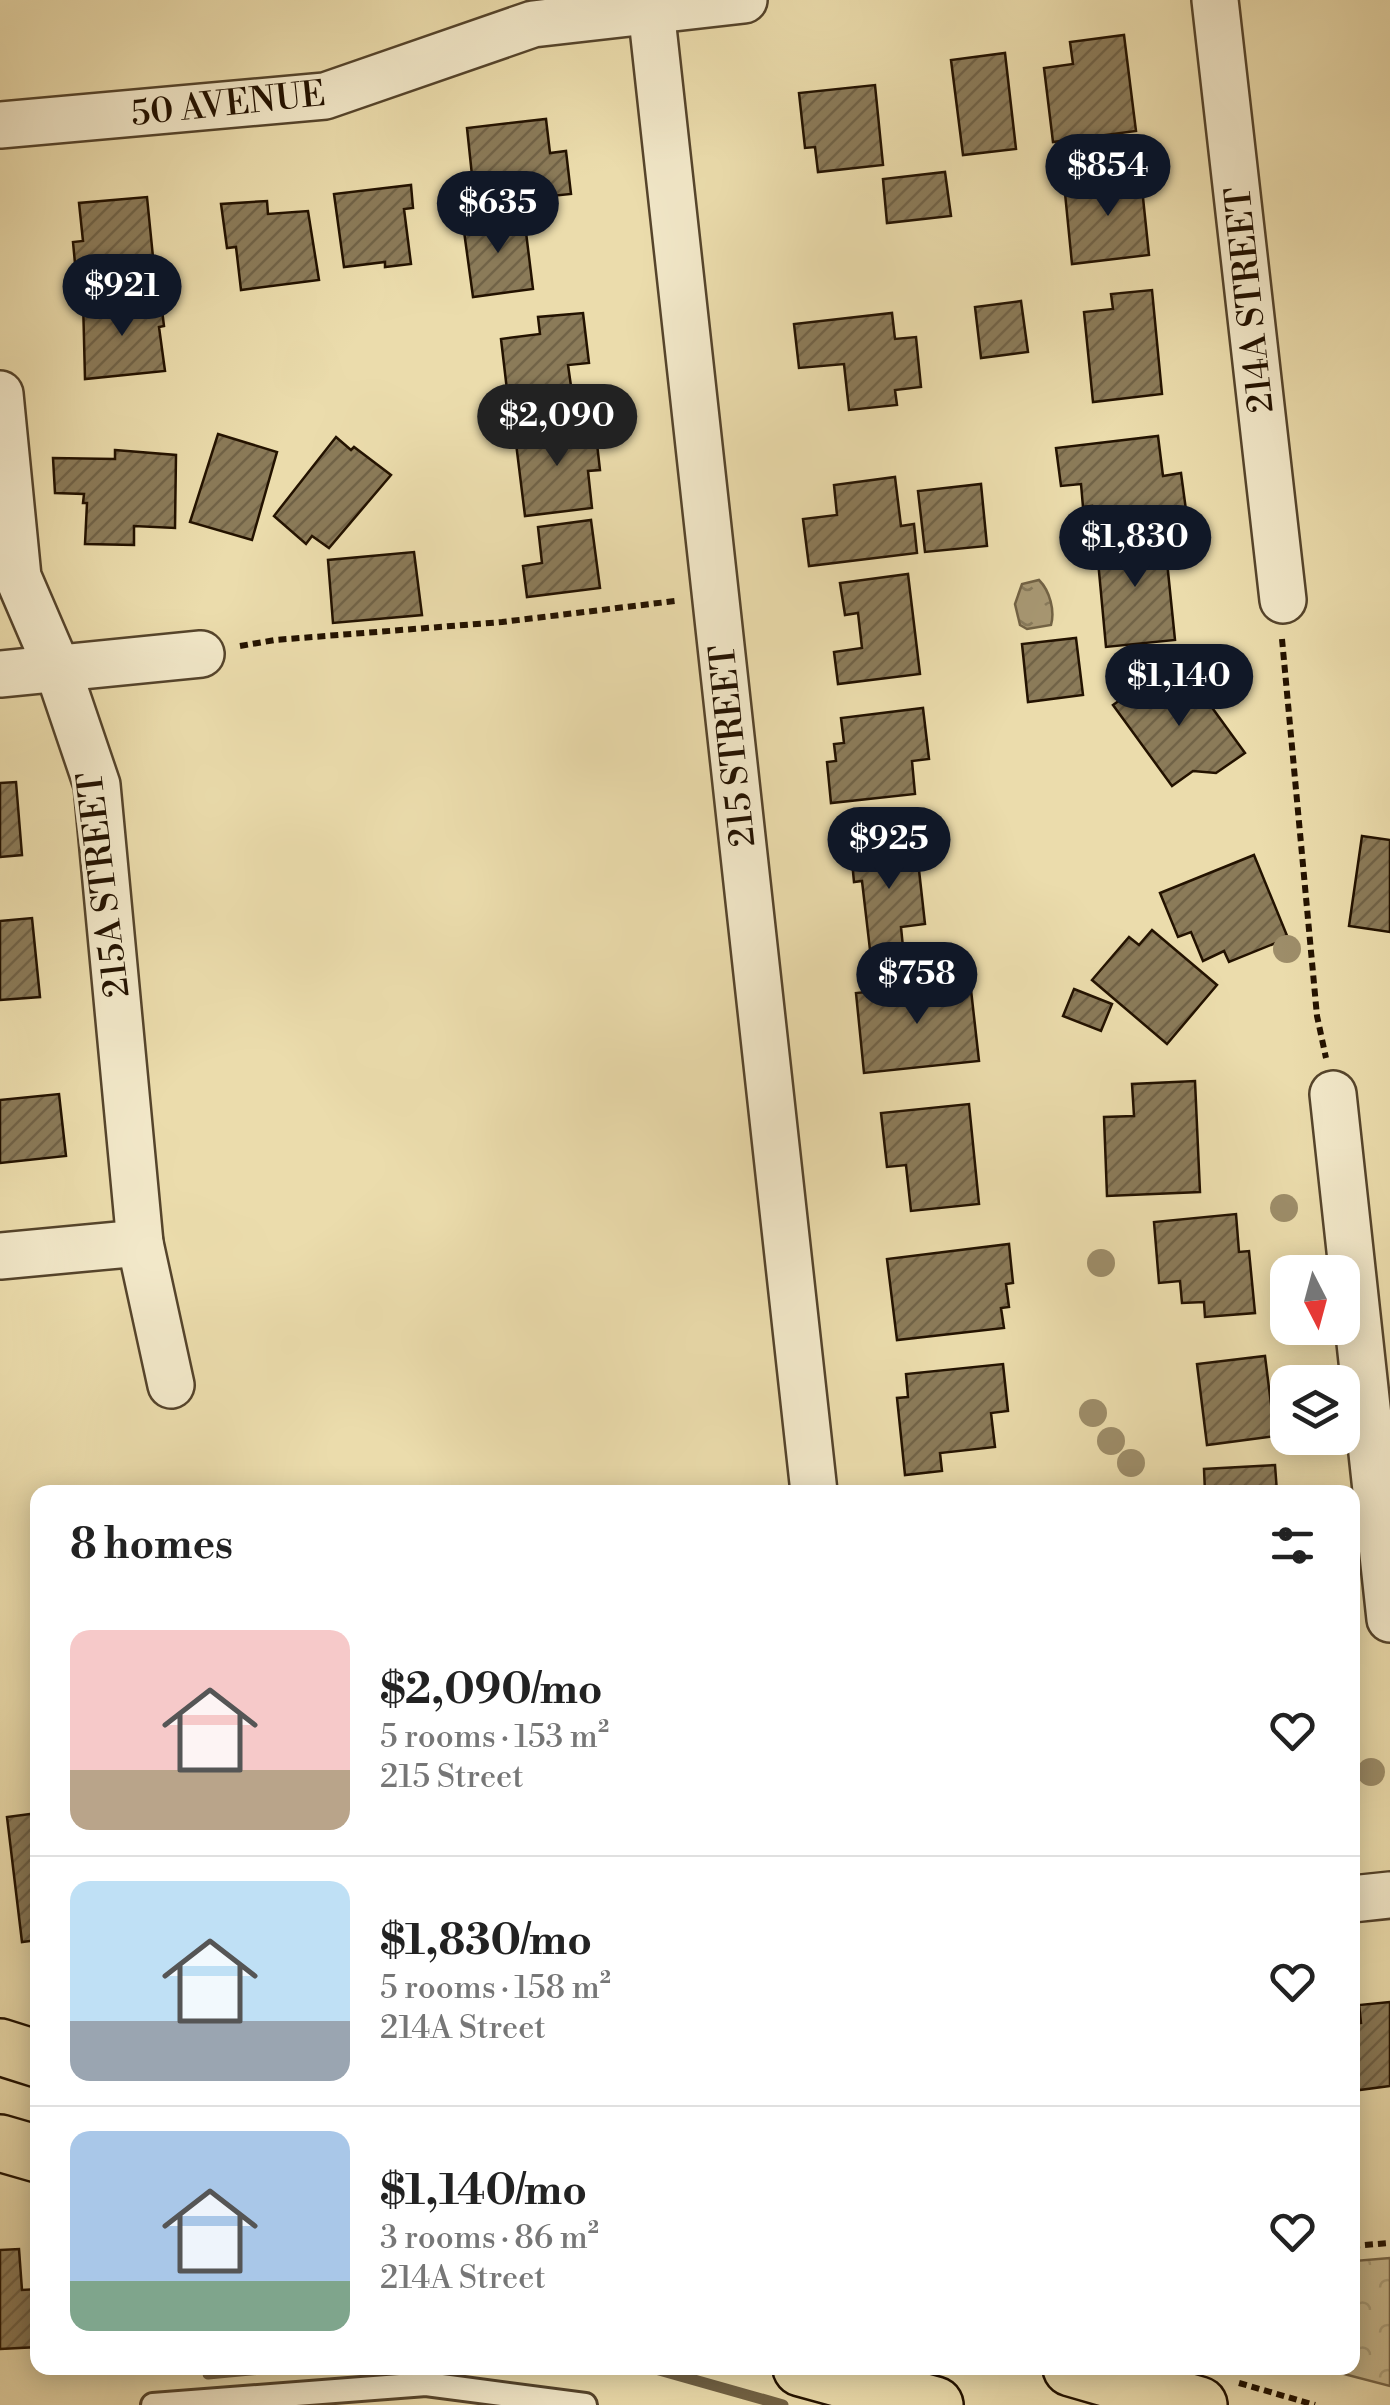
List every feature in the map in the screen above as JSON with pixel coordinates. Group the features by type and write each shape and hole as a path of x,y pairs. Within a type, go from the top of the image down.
{"main road":[{"path":"0,2048 30,2057"},
{"path":"0,2143 30,2152"},
{"path":"826,2375 935,2405"},
{"path":"1112,2375 1213,2392"}],"street":[{"name":"50 AVENUE","path":"0,125 325,96 533,24 651,6 744,0"},
{"name":"214A STREET","path":"1215,0 1282,600"},
{"name":"215 STREET","path":"651,6 813,1485"},
{"name":"215A STREET","path":"0,394 18,577 58,670 97,784 140,1243 171,1385"},
{"path":"0,674 201,654"},
{"path":"1333,1094 1390,1619"},
{"path":"0,1256 140,1243"},
{"path":"1360,1898 1390,1895"}],"lane":[{"path":"152,2405 426,2384 584,2405"}],"path":[{"path":"201,654 275,640 502,622 716,596"},
{"path":"1282,600 1282,650 1315,997 1333,1094"},
{"path":"1360,2245 1390,2243"},
{"path":"1213,2392 1315,2405"}],"green space":[{"path":"1390,2258 1390,2386 1348,2375 1360,2375 1360,2261"}],"water":[{"path":"1039,580 1051,601 1051,625 1027,629 1020,625 1015,604 1022,584"}],"building":[{"path":"1124,35 1136,131 1053,142 1044,68 1073,64 1070,42"},
{"path":"1005,53 1016,149 963,155 951,60"},
{"path":"875,85 883,165 818,172 815,147 805,148 799,93"},
{"path":"546,119 550,153 566,151 571,194 475,204 467,128"},
{"path":"1140,169 1149,255 1072,264 1065,193 1094,190 1093,174"},
{"path":"945,172 951,216 887,223 883,179"},
{"path":"411,185 413,208 404,209 411,264 385,267 385,262 344,267 334,194"},
{"path":"147,197 155,277 77,285 73,242 83,241 79,203"},
{"path":"267,201 268,214 308,211 319,280 241,290 236,247 227,248 221,204"},
{"path":"524,216 533,289 473,297 463,224"},
{"path":"1152,290 1162,394 1093,402 1084,312 1113,309 1111,294"},
{"path":"105,299 106,307 161,302 164,326 159,327 165,371 85,379 83,300"},
{"path":"1021,301 1028,352 981,358 975,307"},
{"path":"583,313 589,363 568,365 573,400 509,407 501,339 540,334 538,317"},
{"path":"892,313 895,339 916,337 921,387 895,390 897,405 849,410 844,364 799,368 794,324"},
{"path":"595,426 600,470 588,471 592,508 525,516 515,435"},
{"path":"218,434 277,452 252,540 190,522"},
{"path":"1158,436 1163,476 1181,473 1186,510 1093,521 1092,506 1083,507 1081,484 1061,486 1056,448"},
{"path":"336,437 391,475 329,548 312,536 306,544 274,516"},
{"path":"115,450 176,455 175,528 134,526 134,545 85,544 84,494 55,493 53,458 115,459"},
{"path":"895,477 901,526 914,524 917,553 809,566 803,519 837,515 834,485"},
{"path":"981,484 987,546 925,552 918,491"},
{"path":"591,520 600,588 527,597 523,566 542,563 538,527"},
{"path":"1164,532 1175,640 1106,647 1096,539"},
{"path":"414,552 422,615 333,623 328,560"},
{"path":"908,574 920,674 838,684 834,652 862,648 858,613 845,615 840,583"},
{"path":"1076,638 1083,695 1028,702 1022,644"},
{"path":"1170,676 1180,689 1192,680 1245,753 1216,773 1193,771 1172,786 1113,705 1145,682 1150,690"},
{"path":"923,708 929,759 912,761 915,794 831,803 827,762 836,761 834,744 844,743 841,718"},
{"path":"16,782 22,855 0,857 0,783"},
{"path":"1362,836 1390,840 1390,932 1349,926"},
{"path":"916,843 925,924 901,927 903,947 870,950 862,881 854,882 851,850"},
{"path":"1254,855 1288,938 1229,962 1224,951 1203,961 1191,932 1178,937 1160,893"},
{"path":"32,918 40,997 0,1000 0,921"},
{"path":"1152,930 1217,985 1167,1044 1092,980 1129,937 1139,945"},
{"path":"970,981 979,1061 864,1073 856,993"},
{"path":"1074,989 1112,1004 1101,1031 1063,1016"},
{"path":"1195,1081 1200,1192 1107,1196 1104,1117 1134,1116 1132,1084"},
{"path":"59,1094 66,1156 0,1163 0,1100"},
{"path":"969,1104 979,1204 911,1211 906,1165 887,1167 881,1113"},
{"path":"1236,1214 1239,1252 1249,1251 1255,1313 1205,1317 1204,1302 1182,1303 1180,1281 1159,1283 1154,1222"},
{"path":"1009,1244 1013,1283 1006,1284 1009,1307 1001,1308 1004,1328 897,1340 887,1259"},
{"path":"1265,1356 1270,1437 1207,1445 1197,1364"},
{"path":"1003,1364 1008,1411 991,1413 995,1447 940,1453 942,1471 905,1475 897,1398 908,1397 906,1374"},
{"path":"1275,1465 1276,1485 1205,1485 1204,1469"},
{"path":"30,1814 30,1941 22,1942 7,1817"},
{"path":"1390,2002 1390,2086 1360,2090 1360,2005"},
{"path":"19,2249 22,2290 30,2290 30,2347 0,2349 0,2250"}],"waterway":[{"path":"677,2375 783,2405"}]}
